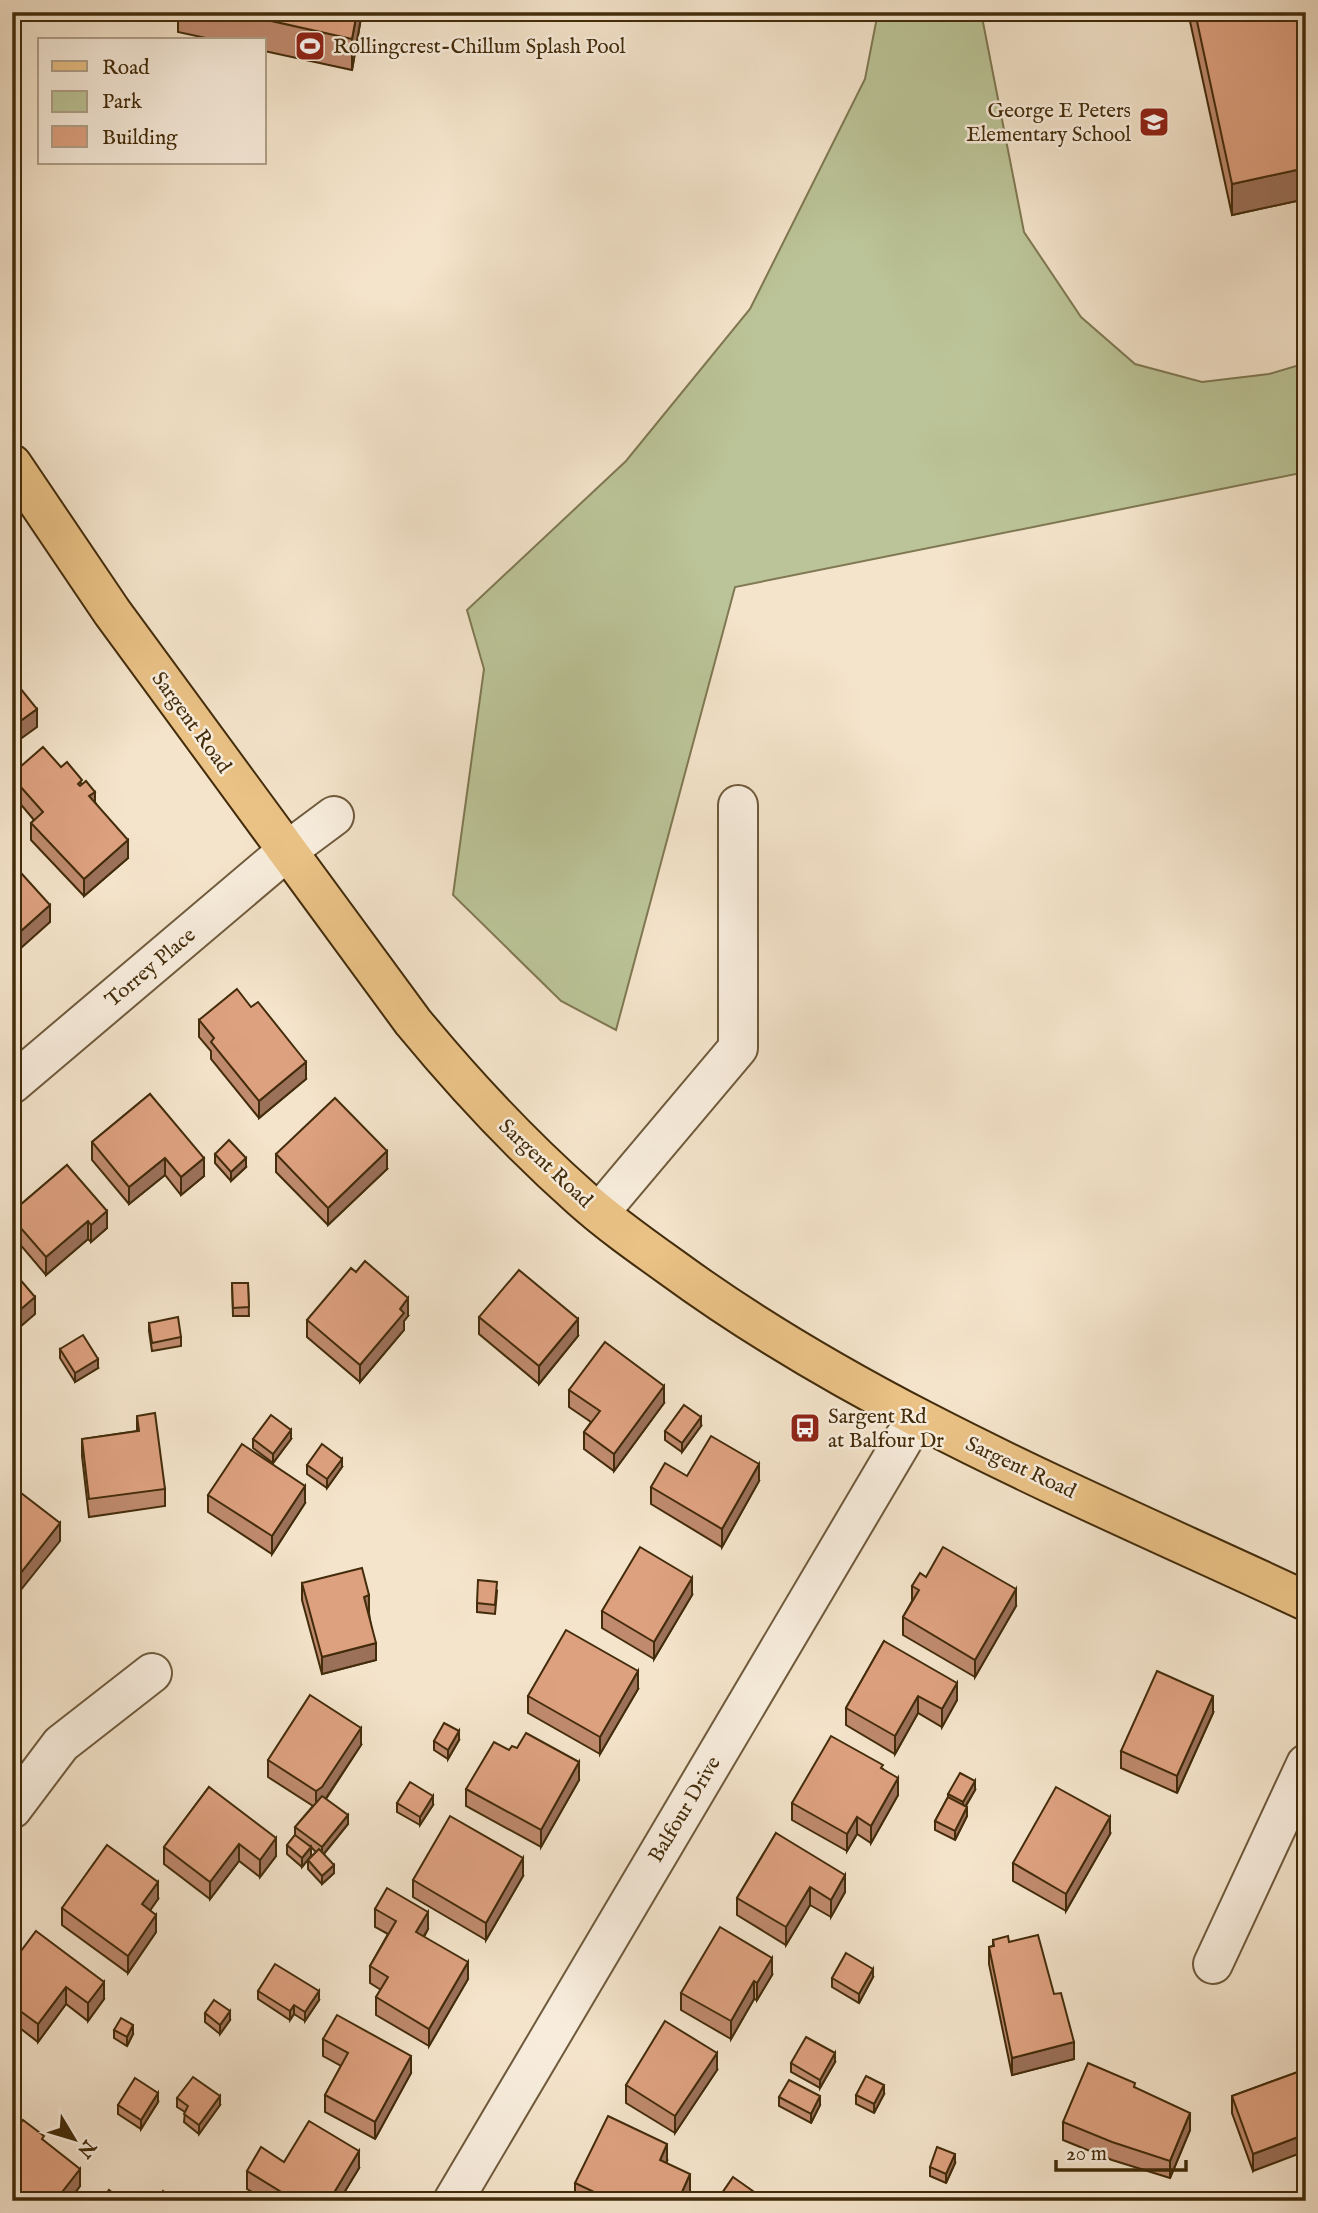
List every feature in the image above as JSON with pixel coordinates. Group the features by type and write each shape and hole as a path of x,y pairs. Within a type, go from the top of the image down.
{"main road":[{"name":"Sargent Road","path":"12,464 112,612 414,1022 457,1074 520,1142 599,1213 719,1302 916,1418 1306,1601"}],"street":[{"path":"599,1213 738,1048 738,805"},
{"name":"Torrey Place","path":"12,1084 287,851 334,816"},
{"name":"Balfour Drive","path":"453,2201 916,1418"},
{"path":"12,1809 61,1744 152,1672"},
{"path":"1213,1964 1306,1764"}],"green space":[{"path":"878,12 981,12 1024,232 1081,317 1135,364 1202,382 1269,374 1306,363 1306,472 735,587 616,1030 561,1001 453,895 484,669 467,610 626,461 750,309 865,79"}],"building":[{"path":"231,12 357,12 352,39"},
{"path":"1195,12 1306,12 1306,168 1232,184"},
{"path":"12,678 37,709 12,727"},
{"path":"43,747 61,767 67,762 82,780 78,784 80,786 86,781 95,792 89,796 128,840 84,879 31,823 43,812 12,777 12,774"},
{"path":"12,863 50,905 12,939"},
{"path":"237,989 251,1007 258,1002 306,1062 259,1101 211,1042 214,1038 199,1020"},
{"path":"150,1094 204,1158 181,1177 165,1158 129,1187 92,1142"},
{"path":"335,1098 387,1151 328,1208 276,1154"},
{"path":"229,1140 246,1158 231,1172 215,1154"},
{"path":"67,1165 107,1211 91,1225 88,1221 46,1257 12,1218 12,1212"},
{"path":"365,1261 408,1298 400,1309 404,1313 360,1365 307,1320 351,1268 356,1272"},
{"path":"12,1270 35,1297 13,1316 12,1315"},
{"path":"519,1270 578,1319 539,1366 479,1317"},
{"path":"232,1283 248,1283 249,1307 233,1308"},
{"path":"178,1317 181,1337 152,1343 149,1323"},
{"path":"83,1335 98,1359 75,1373 60,1349"},
{"path":"605,1342 664,1386 614,1454 584,1432 600,1411 569,1390"},
{"path":"684,1405 701,1417 682,1443 665,1431"},
{"path":"155,1413 165,1489 89,1499 82,1439 139,1431 137,1416"},
{"path":"271,1415 291,1430 273,1454 253,1439"},
{"path":"711,1436 759,1464 722,1529 651,1487 665,1463 687,1476"},
{"path":"242,1444 305,1486 272,1536 208,1495"},
{"path":"322,1444 342,1459 327,1479 307,1465"},
{"path":"12,1486 60,1523 12,1584"},
{"path":"640,1547 692,1578 654,1642 602,1611"},
{"path":"943,1547 1016,1589 975,1660 903,1617 919,1590 912,1586 920,1573 926,1577"},
{"path":"362,1568 369,1595 364,1597 376,1643 322,1657 302,1583"},
{"path":"478,1580 497,1582 495,1605 477,1603"},
{"path":"566,1630 638,1671 600,1737 528,1696"},
{"path":"884,1641 957,1683 942,1709 918,1696 895,1736 846,1708"},
{"path":"1157,1671 1213,1696 1177,1776 1121,1751"},
{"path":"310,1695 361,1728 322,1787 316,1791 268,1760"},
{"path":"444,1723 459,1731 448,1750 434,1741"},
{"path":"526,1733 579,1762 541,1830 466,1789 494,1742 509,1750 512,1746 517,1748"},
{"path":"831,1736 883,1765 881,1768 898,1778 871,1826 857,1817 847,1834 792,1803"},
{"path":"960,1773 975,1781 963,1802 948,1794"},
{"path":"410,1782 433,1796 420,1817 397,1803"},
{"path":"209,1787 276,1838 260,1860 239,1844 210,1882 164,1847"},
{"path":"1056,1787 1110,1817 1066,1894 1013,1863"},
{"path":"322,1796 348,1815 322,1847 295,1827"},
{"path":"948,1797 967,1807 955,1831 935,1821"},
{"path":"450,1816 523,1858 486,1923 413,1880"},
{"path":"776,1833 845,1875 831,1900 810,1887 786,1927 737,1898"},
{"path":"295,1835 311,1847 302,1858 287,1845"},
{"path":"107,1845 158,1882 142,1904 156,1915 128,1956 62,1908"},
{"path":"319,1849 334,1865 322,1876 308,1860"},
{"path":"387,1888 428,1912 416,1932 468,1962 429,2029 376,1997 388,1977 370,1966 396,1921 375,1909"},
{"path":"720,1927 772,1958 757,1983 754,1981 731,2021 681,1993"},
{"path":"36,1931 104,1982 88,2003 66,1987 38,2024 12,2005 12,1963"},
{"path":"1038,1935 1054,1994 1061,1993 1074,2042 1012,2058 989,1947 994,1946 993,1940 1008,1936 1009,1942"},
{"path":"846,1953 873,1969 859,1994 832,1978"},
{"path":"275,1964 319,1991 305,2012 294,2005 290,2011 258,1991"},
{"path":"214,2000 230,2011 220,2025 205,2013"},
{"path":"337,2015 411,2056 375,2122 325,2095 348,2053 323,2039"},
{"path":"121,2018 133,2025 127,2037 114,2030"},
{"path":"665,2021 717,2053 675,2116 626,2085"},
{"path":"806,2037 835,2053 820,2080 791,2063"},
{"path":"1088,2063 1135,2083 1134,2087 1190,2113 1170,2161 1063,2122"},
{"path":"1306,2069 1306,2134 1253,2154 1232,2096"},
{"path":"866,2076 884,2085 874,2104 856,2095"},
{"path":"193,2077 220,2096 199,2125 184,2114 188,2106 177,2098"},
{"path":"135,2078 158,2093 141,2120 118,2105"},
{"path":"789,2080 820,2096 811,2114 779,2097"},
{"path":"608,2116 667,2144 660,2160 690,2174 678,2201 613,2201 575,2183"},
{"path":"23,2120 80,2169 55,2201 28,2201 12,2188 12,2134"},
{"path":"309,2121 359,2151 329,2201 296,2201 247,2171 261,2147 284,2162"},
{"path":"937,2147 955,2154 946,2174 930,2167"},
{"path":"733,2177 757,2194 752,2201 718,2199"},
{"path":"109,2190 123,2201 101,2201"},
{"path":"163,2191 176,2201 155,2201"}],"place":[{"name":"Rollingcrest-Chillum Splash Pool","path":"310,46"},
{"name":"George E Peters Elementary School","path":"1154,122"},
{"name":"Sargent Rd at Balfour Dr","path":"805,1428"}]}
